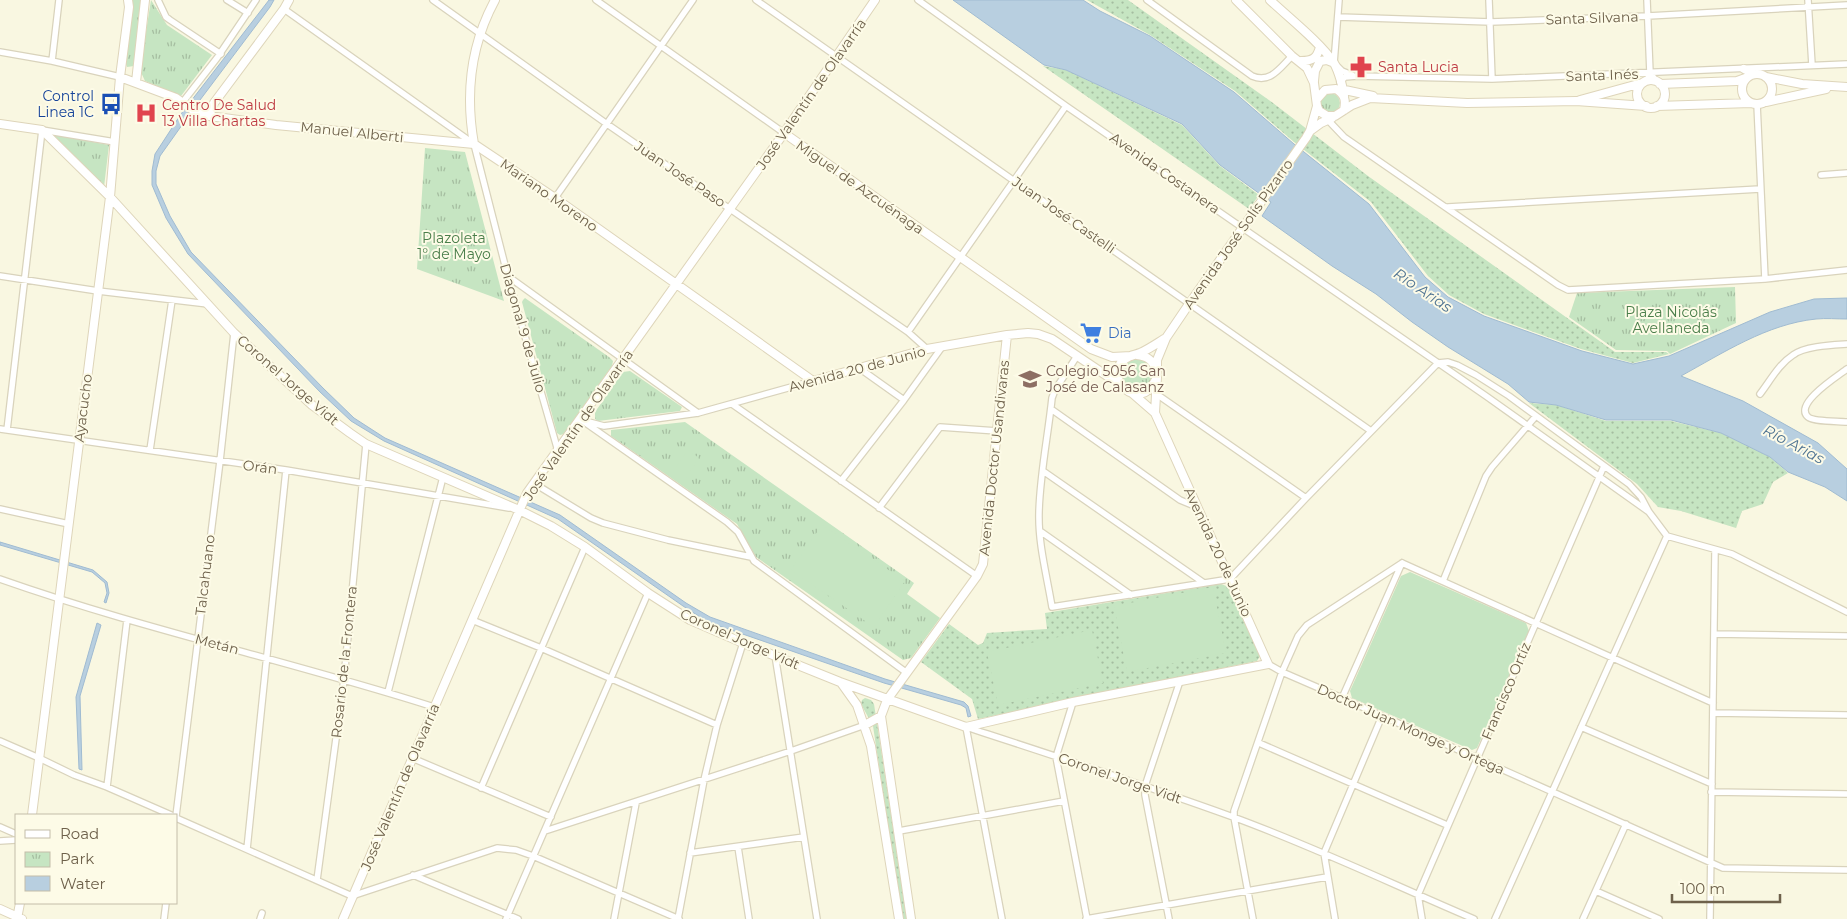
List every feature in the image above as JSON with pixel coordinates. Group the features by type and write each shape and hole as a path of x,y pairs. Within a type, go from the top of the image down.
{"main road":[{"name":"Ayacucho","path":"32,814 110,197 120,78 129,7 128,0"},
{"path":"136,82 145,0"},
{"path":"209,116 214,103 290,0"},
{"name":"Diagonal 9 de Julio","path":"474,144 469,116 469,90 473,61 481,33 494,0"},
{"name":"José Valentín de Olavarría","path":"344,919 352,896 520,508 580,419 677,285 876,0"},
{"path":"1236,0 1292,56 1301,61 1307,68 1314,83"},
{"path":"1270,0 1320,47 1334,63 1345,103 1344,110"},
{"path":"1301,61 1314,60 1320,47"},
{"path":"1334,63 1326,60 1320,61 1315,72 1314,83 1317,102 1329,117 1370,98 1466,103 1576,101 1657,106 1758,103 1833,87"},
{"path":"1744,69 1802,84 1847,87"},
{"path":"1576,101 1646,79 1658,83 1736,81 1759,74 1770,80 1773,90 1771,95 1758,103"},
{"path":"1758,103 1744,96 1742,87 1744,83 1759,74"},
{"name":"Manuel Alberti","path":"120,78 136,82 176,98 197,113 209,116 276,125 474,144"},
{"path":"1646,79 1639,87 1637,96 1642,104 1646,106"},
{"path":"1657,106 1661,103 1664,95 1664,91 1658,83"},
{"path":"1317,102 1325,90 1341,89 1382,98"},
{"name":"Avenida José Solís Pizarro","path":"1157,374 1157,360 1166,338 1306,138 1310,131 1317,102"},
{"name":"Avenida José Solís Pizarro","path":"1310,131 1329,117"},
{"path":"0,124 42,130"},
{"name":"Coronel Jorge Vidt","path":"42,130 110,197 234,333 312,405 366,444 520,508 585,547 690,620 886,700 966,727"},
{"name":"Miguel de Azcuénaga","path":"784,133 1091,349 1112,357 1134,355"},
{"name":"Mariano Moreno","path":"474,144 555,198 813,381"},
{"name":"Avenida 20 de Junio","path":"813,381 927,350 1007,335 1028,333 1046,336 1122,386"},
{"name":"Avenida Doctor Usandivaras","path":"882,713 886,700 984,564 1007,335"},
{"name":"Avenida José Solís Pizarro","path":"1134,355 1166,338"},
{"path":"1134,355 1148,358 1152,362 1157,374 1151,389 1145,392 1132,393 1122,386 1119,381 1118,369 1121,363 1134,355"},
{"name":"Avenida 20 de Junio","path":"1157,374 1155,413 1268,664"},
{"name":"Avenida 20 de Junio","path":"1132,393 1155,413"},
{"path":"966,727 1072,702 1268,664"},
{"path":"840,682 858,706 871,746 899,919"},
{"path":"858,706 862,696 872,694 881,703 911,919"},
{"path":"865,725 882,713"},
{"path":"0,909 19,918 20,904"}],"street":[{"path":"52,61 59,0"},
{"path":"158,0 166,17 220,54"},
{"path":"227,0 248,13"},
{"path":"182,103 220,54 256,0"},
{"name":"Juan José Paso","path":"433,0 606,124 731,208 908,332 927,350"},
{"name":"Miguel de Azcuénaga","path":"596,0 784,133"},
{"path":"555,198 693,0"},
{"name":"Juan José Castelli","path":"756,0 1370,431"},
{"name":"Avenida Costanera","path":"918,0 1066,106 1243,227 1649,512"},
{"path":"1147,0 1252,76 1265,80 1292,56"},
{"path":"1334,63 1338,0"},
{"path":"1489,0 1492,79"},
{"path":"1646,79 1647,0"},
{"path":"1808,0 1812,65"},
{"name":"Santa Silvana","path":"1338,17 1490,22 1847,6"},
{"name":"Mariano Moreno","path":"284,10 474,144"},
{"path":"0,52 52,61 120,78"},
{"name":"Santa Inés","path":"1334,63 1342,71 1357,76"},
{"name":"Santa Inés","path":"1341,89 1345,77 1357,76 1492,79 1646,79 1744,69 1759,74 1812,65 1847,64"},
{"path":"1758,103 1765,279"},
{"path":"908,332 1066,106"},
{"path":"1329,117 1344,137 1558,285 1568,290 1765,279 1847,270"},
{"path":"3,429 25,280 42,130 115,142"},
{"name":"Diagonal 9 de Julio","path":"474,144 508,277 558,451"},
{"path":"1821,175 1847,172"},
{"path":"1447,207 1760,189"},
{"path":"0,276 98,291 208,304"},
{"path":"508,277 698,413"},
{"path":"150,450 172,300"},
{"name":"Talcahuano","path":"176,814 234,333"},
{"path":"1760,394 1787,359 1795,353 1823,346 1847,344"},
{"path":"841,481 904,400 942,347"},
{"path":"1077,356 1055,390 1043,471 1039,512 1040,531 1052,607 1230,579 1370,431 1438,363"},
{"name":"Avenida Costanera","path":"1438,363 1448,362 1476,375 1629,484 1641,497 1649,512 1667,536"},
{"path":"859,368 904,400"},
{"path":"1847,369 1810,398 1805,405 1805,412 1808,417 1847,422"},
{"name":"Avenida 20 de Junio","path":"580,419 604,426 698,413 813,381"},
{"path":"1155,393 1306,498"},
{"path":"732,404 976,576"},
{"path":"1051,409 1180,500 1197,507"},
{"path":"1442,580 1486,476 1536,416"},
{"path":"580,419 727,522 738,532 754,561 907,673"},
{"path":"879,508 940,427 997,431"},
{"name":"Orán","path":"3,429 220,462 286,470 520,508"},
{"name":"Rosario de la Frontera","path":"317,880 344,679 366,444"},
{"name":"Francisco Ortíz","path":"1418,895 1604,466"},
{"path":"247,849 286,470"},
{"path":"1043,471 1204,583"},
{"path":"388,692 440,496 443,477"},
{"path":"535,484 591,518 603,523 668,540 751,557"},
{"path":"0,509 69,524"},
{"path":"1040,531 1131,595"},
{"path":"1496,919 1667,536 1715,551 1732,554 1847,612"},
{"path":"481,788 585,547"},
{"path":"1710,919 1715,551"},
{"path":"1402,563 1712,703"},
{"path":"1253,919 1234,811 1282,672 1298,636 1307,625 1402,563"},
{"path":"1342,698 1402,563"},
{"name":"Metán","path":"0,579 59,600 267,657 434,707"},
{"path":"507,917 648,592"},
{"path":"107,787 127,620"},
{"path":"472,620 717,725"},
{"path":"1714,634 1847,636"},
{"path":"178,818 352,896 497,848 516,850 533,856 678,919 704,780 717,725 743,643"},
{"path":"775,655 817,919"},
{"name":"Doctor Juan Monge y Ortega","path":"1268,664 1282,672 1711,861 1723,868 1847,870"},
{"path":"1169,919 1145,795 1145,786 1180,681"},
{"path":"1072,702 1056,756 1086,919 1327,877"},
{"path":"1713,713 1847,715"},
{"path":"1335,919 1324,853 1382,716"},
{"path":"545,832 865,725"},
{"path":"966,727 1002,919"},
{"name":"Coronel Jorge Vidt","path":"966,727 1234,817 1324,853 1474,919"},
{"path":"1581,727 1712,784"},
{"path":"0,741 40,758 74,776 107,787 169,814"},
{"path":"1259,743 1447,825"},
{"path":"412,758 551,817"},
{"path":"1711,792 1847,794"},
{"path":"899,831 1064,801"},
{"path":"614,919 636,802"},
{"path":"1583,919 1626,824"},
{"path":"0,827 15,834"},
{"path":"690,854 804,837"},
{"path":"0,841 15,840"},
{"path":"738,847 749,919"},
{"path":"414,875 507,917 518,919"},
{"path":"1596,890 1659,919"},
{"path":"1418,895 1422,919"},
{"path":"164,919 166,904"}],"green space":[{"path":"132,0 142,0 134,66 127,67 125,61"},
{"path":"151,0 167,25 212,55 181,96 145,81 140,70"},
{"path":"1087,0 1128,0 1273,103 1368,176 1615,352 1666,352 1669,354 1633,363 1581,349 1484,314 1449,295 1428,276 1371,202 1294,142 1235,91 1150,35"},
{"path":"1043,66 1066,70 1182,125 1220,166 1259,195 1249,209"},
{"path":"1330,93 1337,96 1340,103 1337,110 1330,113 1323,110 1320,103 1323,96"},
{"path":"50,134 109,145 104,187"},
{"name":"Plazoleta 1° de Mayo","path":"425,148 465,152 504,301 417,269"},
{"name":"Plaza Nicolás Avellaneda","path":"1735,287 1736,323 1670,354 1667,351 1616,350 1569,317 1577,293"},
{"path":"525,298 613,361 612,366 564,434 560,435 557,433 522,302"},
{"path":"1142,358 1147,361 1152,371 1151,382 1143,389 1131,389 1122,384 1120,368 1125,362"},
{"path":"630,371 682,407 680,411 598,421 595,419 595,412 623,372"},
{"path":"1529,403 1556,405 1606,421 1671,421 1721,433 1770,457 1788,473 1773,482 1763,504 1742,511 1736,528 1681,511 1658,507 1637,484"},
{"path":"685,422 914,583 907,594 940,618 911,658 903,660 756,557 737,524 611,436 611,430"},
{"path":"688,450 699,458 686,478 674,470"},
{"path":"822,525 905,581 874,627 791,570"},
{"path":"1410,572 1526,623 1529,631 1477,748 1472,750 1352,698 1350,691 1401,576"},
{"path":"1221,584 1229,587 1260,656 1257,661 978,719 972,699 921,662 949,624 978,645 983,643 987,633 1047,629 1045,613"},
{"path":"1213,587 1226,653 1127,672 1114,606"},
{"path":"1092,630 1103,683 998,705 987,652"},
{"path":"865,698 871,700 874,704 907,919 902,919 873,726 861,704"}],"water":[{"path":"269,0 274,0 160,156 156,171 156,184 170,216 191,252 323,388 354,418 385,438 560,515 686,603 710,617 885,679 964,702 968,706 971,716 968,717 966,708 961,705 884,683 708,622 558,519 384,441 351,421 320,392 188,254 166,218 152,185 155,154 181,114"},
{"name":"Río Arias","path":"953,0 1083,0 1100,11 1150,36 1234,92 1294,144 1369,204 1425,277 1448,297 1484,316 1582,351 1633,364 1669,356 1770,312 1814,299 1847,298 1847,319 1816,319 1780,327 1729,349 1681,376 1743,401 1818,443 1847,469 1847,501 1825,487 1788,472 1770,457 1721,433 1671,420 1606,420 1556,405 1529,402 1508,384 1448,347 1376,294 1332,266 1262,216 1271,202 1220,165 1182,124 1066,70 1044,65"},
{"path":"0,542 93,570 107,582 109,593 106,603 104,602 107,593 105,583 92,572 0,545"},
{"path":"97,623 101,625 80,696 82,770 79,769 76,697"}],"place":[{"name":"Santa Lucia","path":"1361,67"},
{"name":"Control Linea 1C","path":"111,104"},
{"name":"Centro De Salud 13 Villa Chartas","path":"146,113"},
{"name":"Dia","path":"1091,333"},
{"name":"Colegio 5056 San José de Calasanz","path":"1030,379"}]}
